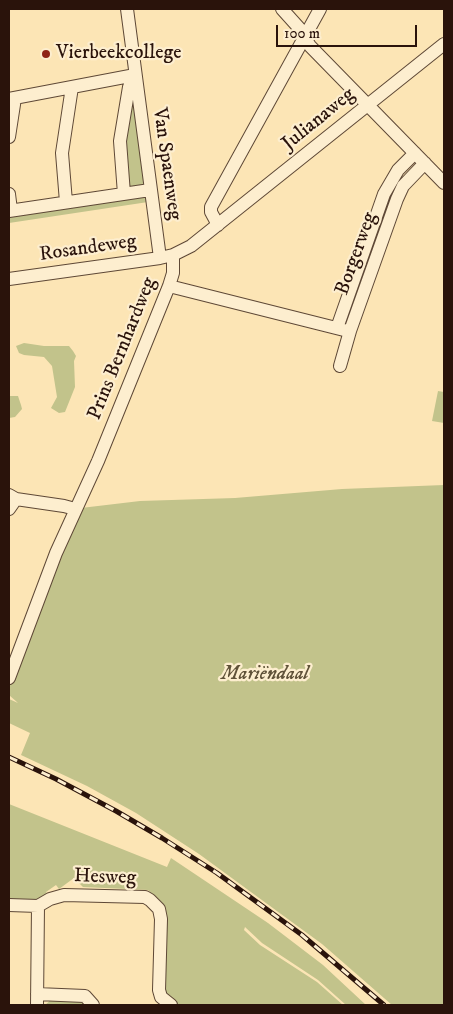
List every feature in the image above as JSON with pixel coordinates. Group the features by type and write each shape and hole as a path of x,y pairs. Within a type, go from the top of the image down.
{"street":[{"name":"Van Spaenweg","path":"126,9 150,190 167,257"},
{"path":"282,9 300,29 310,46 444,183"},
{"path":"218,224 211,212 211,207 320,9"},
{"name":"Julianaweg","path":"218,224 444,44"},
{"name":"Van Spaenweg","path":"124,194 120,141 129,87 135,75"},
{"path":"9,137 12,99 135,75"},
{"path":"66,202 62,153 72,87"},
{"name":"Borgerweg","path":"340,366 344,330 384,194 398,170 415,153"},
{"name":"Borgerweg","path":"344,330 403,186 425,163"},
{"path":"9,194 10,211 150,190"},
{"name":"Prins Bernhardweg","path":"9,678 56,553 98,461 169,286 173,273 167,257 191,246 218,224"},
{"name":"Rosandeweg","path":"9,279 167,257"},
{"path":"169,286 344,330"},
{"path":"11,501 64,506 75,509"},
{"name":"Hesweg","path":"9,905 38,906 50,899 64,896 145,897 150,900 159,909 161,919 159,990 161,997 171,1005"},
{"path":"38,906 37,1000 85,996 92,1005"}],"green space":[{"path":"133,95 146,187 129,189 123,157"},
{"path":"147,196 148,202 9,223 9,214"},
{"path":"24,343 44,346 69,346 76,356 74,361 75,387 65,412 59,413 51,408 57,397 52,366 44,357 19,353 16,346"},
{"path":"438,391 444,392 444,423 432,421"},
{"path":"9,396 18,396 22,409 15,417 9,418"},
{"name":"Mariëndaal","path":"444,485 444,1005 392,1005 322,944 199,854 136,813 87,786 21,755 30,733 9,723 9,699 18,703 9,695 9,686 81,508 140,501 235,498 342,489"},
{"path":"9,804 167,867 171,858 268,923 323,965 366,1005 346,1005 318,980 262,943 245,927 244,930 260,945 317,982 343,1005 177,1005 165,991 152,894 148,890 83,887 74,878 59,889 56,885 46,892 48,895 37,903 9,901"},
{"path":"52,999 82,1000 89,1005 45,1005"}],"railway":[{"path":"9,757 56,779 116,811 217,873 302,935 384,1005"}],"place":[{"name":"Vierbeekcollege","path":"46,54"}]}
